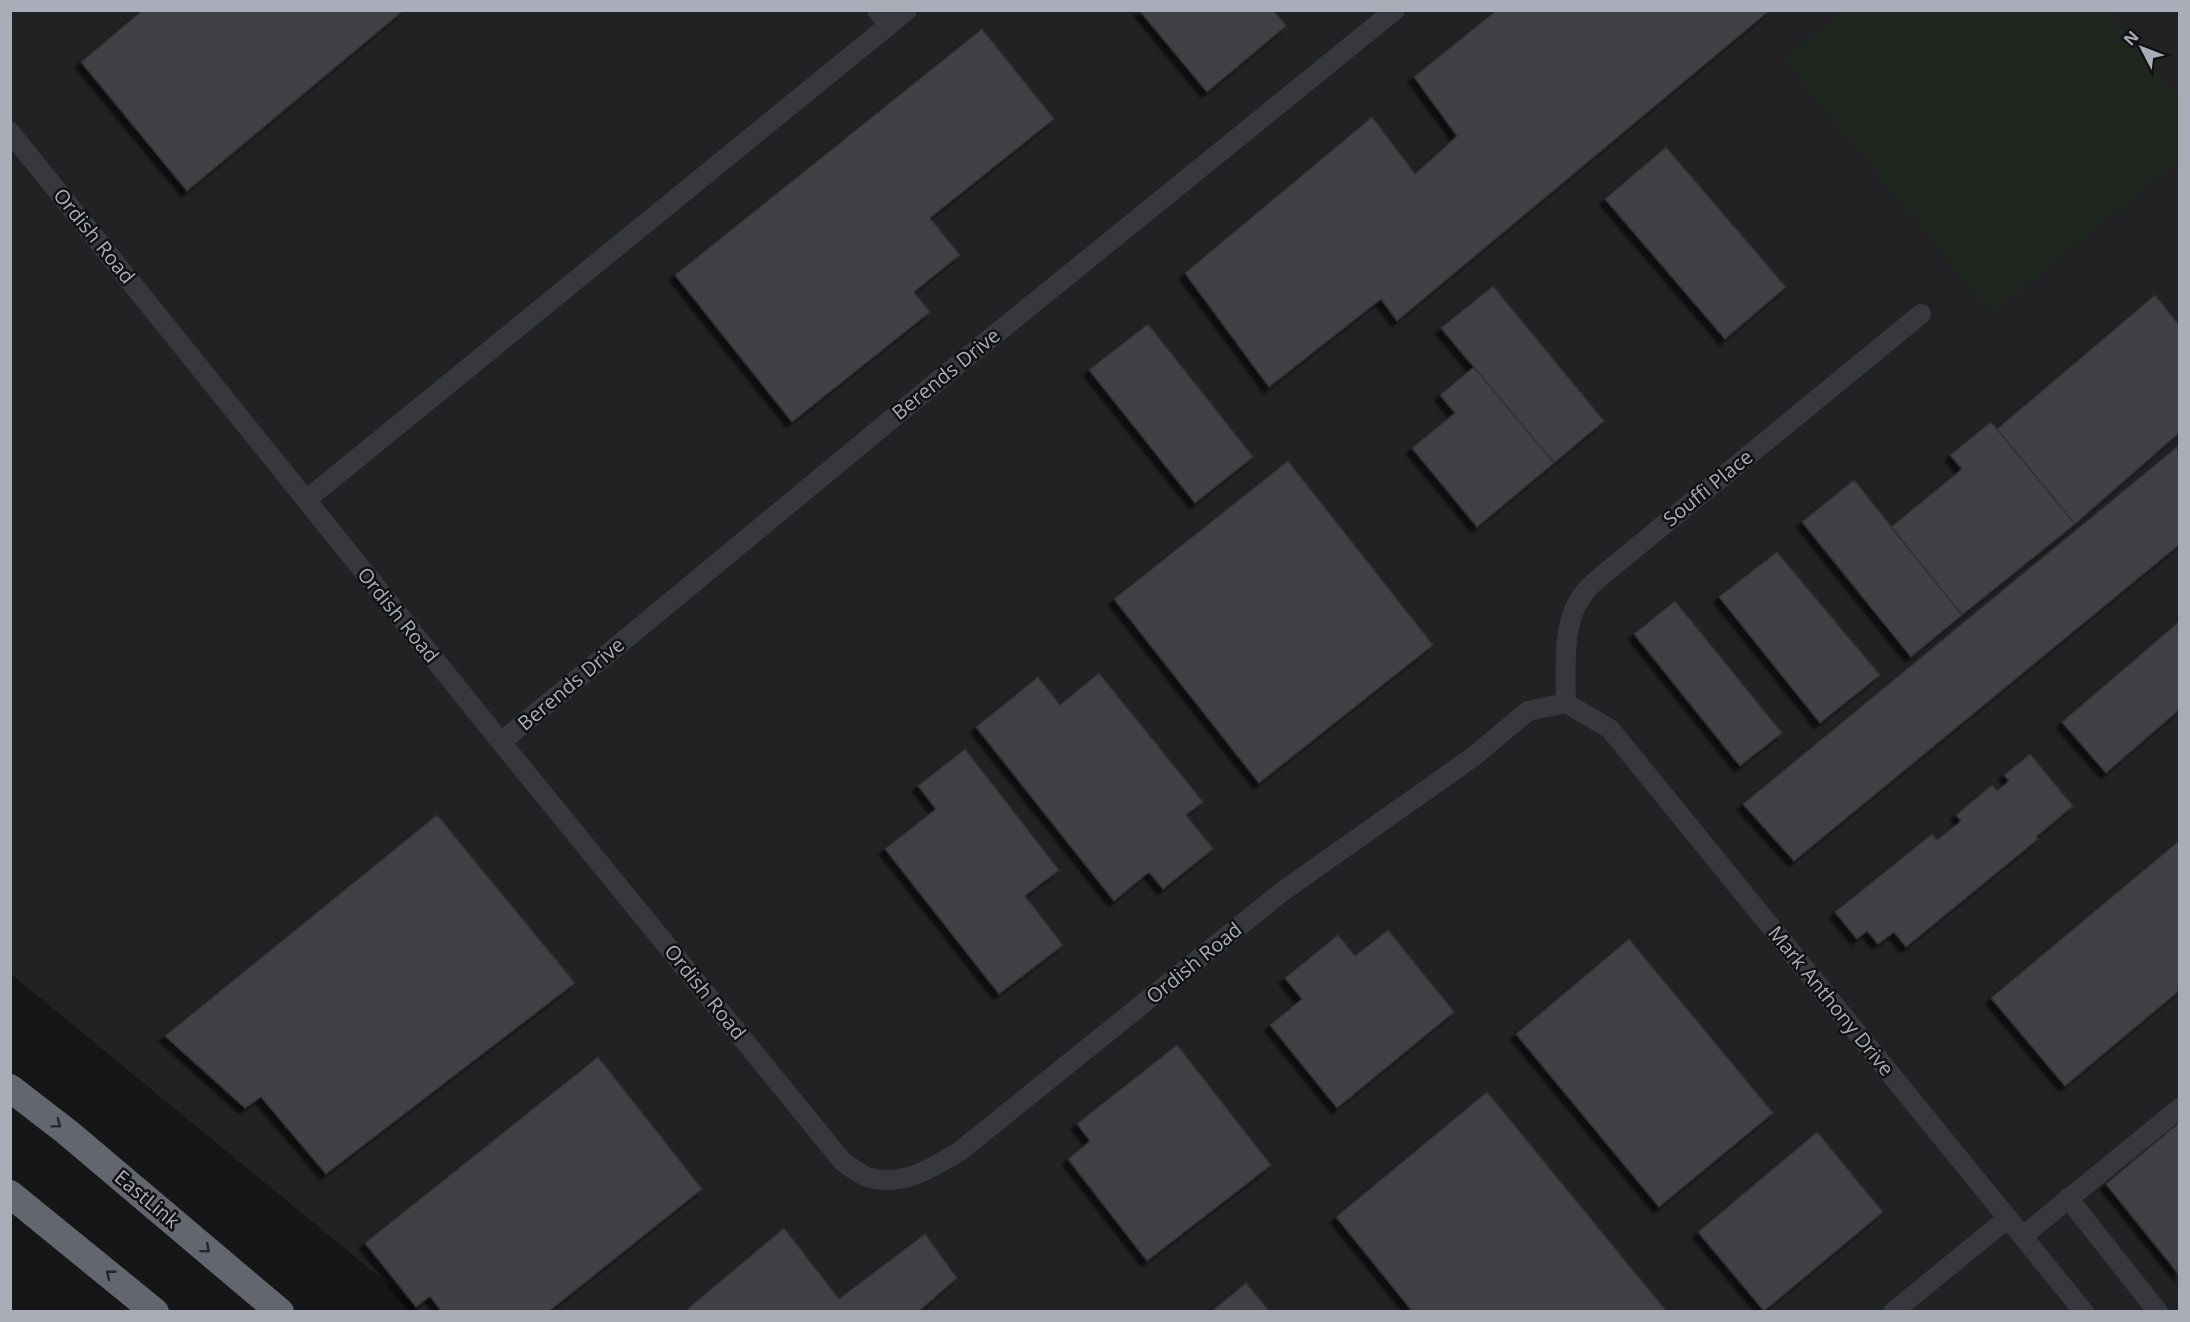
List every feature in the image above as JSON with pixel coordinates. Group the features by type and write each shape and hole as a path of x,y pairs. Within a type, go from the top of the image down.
{"highway":[{"name":"EastLink","path":"10,1088 67,1132 280,1311"},
{"path":"10,1194 155,1311"}],"street":[{"path":"306,500 883,18 907,10"},
{"name":"Berends Drive","path":"501,742 943,376 1395,10"},
{"name":"Ordish Road","path":"10,132 501,742 843,1162 866,1177 896,1180 927,1172 960,1151 1283,891 1473,757 1528,711 1566,703"},
{"name":"Souffi Place","path":"1566,703 1568,633 1573,613 1584,593 1605,573 1921,314"},
{"name":"Mark Anthony Drive","path":"1566,703 1610,729 2084,1311"},
{"path":"2023,1236 2180,1108"},
{"path":"2068,1198 2158,1311"},
{"path":"1893,1311 2008,1218"}],"shaded area":[{"path":"1846,10 2109,11 2179,98 2179,162 1992,314 1785,59"},
{"path":"10,11 2179,11 2179,1311 421,1311 11,974"}],"building":[{"path":"143,10 404,10 187,191 81,62"},
{"path":"1139,10 1273,10 1286,26 1207,92"},
{"path":"1497,10 1770,10 1397,321 1381,299 1269,387 1185,273 1372,117 1415,174 1457,136 1414,77"},
{"path":"982,29 1054,119 930,218 960,255 914,292 930,312 792,422 675,275"},
{"path":"1666,147 1786,287 1725,339 1605,199"},
{"path":"1493,286 1604,421 1554,463 1441,328"},
{"path":"2155,295 2180,326 2180,432 2075,524 1997,429"},
{"path":"1148,324 1253,457 1195,503 1089,370"},
{"path":"1474,367 1554,463 1477,527 1412,448 1455,413 1440,395"},
{"path":"1991,422 2075,524 1962,615 1891,527 1962,469 1950,455"},
{"path":"2177,447 2180,451 2180,544 1794,861 1743,804"},
{"path":"1288,461 1433,645 1259,783 1114,599"},
{"path":"1854,480 1962,615 1911,657 1802,522"},
{"path":"1777,552 1880,675 1820,723 1719,597"},
{"path":"1675,601 1782,733 1740,766 1634,634"},
{"path":"2180,621 2180,709 2106,773 2062,722"},
{"path":"1099,673 1203,802 1186,815 1213,849 1163,889 1149,872 1114,901 976,727 1038,677 1060,705"},
{"path":"965,749 1059,870 1025,896 1063,945 999,994 885,849 936,809 918,786"},
{"path":"2030,754 2073,806 2036,837 2038,839 1906,947 1894,932 1878,944 1867,931 1857,939 1835,912 1932,834 1937,840 1961,821 1956,815 1992,785 1997,791 2009,781 2004,775"},
{"path":"437,815 575,983 326,1174 261,1097 245,1108 165,1036"},
{"path":"2180,840 2180,990 2065,1086 1991,998"},
{"path":"1388,930 1454,1012 1337,1108 1270,1025 1302,999 1285,978 1338,935 1355,956"},
{"path":"1629,939 1773,1113 1659,1207 1516,1034"},
{"path":"1177,1045 1271,1165 1147,1261 1068,1159 1090,1141 1077,1124"},
{"path":"598,1057 702,1189 548,1312 442,1312 430,1296 416,1307 365,1243"},
{"path":"1487,1092 1667,1312 1413,1312 1336,1217"},
{"path":"2180,1122 2180,1276 2106,1184"},
{"path":"1817,1132 1883,1212 1764,1311 1698,1232"},
{"path":"784,1228 839,1299 925,1234 957,1278 918,1312 684,1312"},
{"path":"1246,1283 1270,1312 1211,1312"}]}
